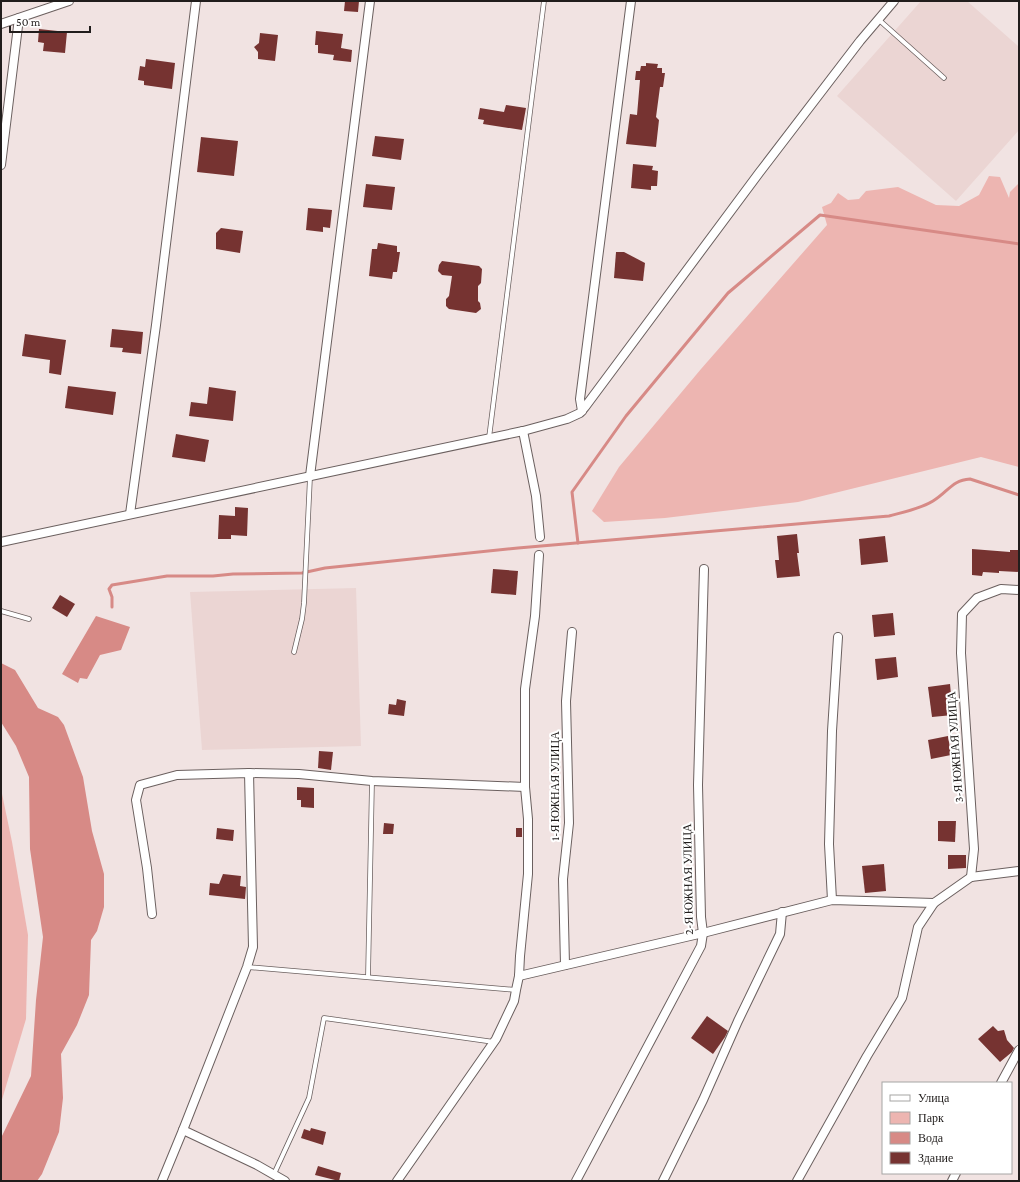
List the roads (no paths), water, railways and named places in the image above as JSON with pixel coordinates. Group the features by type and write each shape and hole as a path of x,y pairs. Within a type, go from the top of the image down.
{"street":[{"path":"1,24 69,1"},
{"path":"130,514 156,325 196,1"},
{"path":"310,476 370,1"},
{"path":"582,411 580,399 631,1"},
{"path":"1,542 523,431 574,416 582,411 759,173 860,41 894,1"},
{"path":"1,164 19,18"},
{"path":"523,431 536,496 540,537"},
{"path":"397,1181 494,1042 514,1001 519,976 528,874 528,819 525,787 525,689 535,616 539,555"},
{"name":"2-Я ЮЖНАЯ УЛИЦА","path":"576,1181 701,946 703,933 701,917 698,785 704,569"},
{"name":"3-Я ЮЖНАЯ УЛИЦА","path":"972,877 974,849 961,653 962,614 977,598 1001,589 1019,590"},
{"name":"1-Я ЮЖНАЯ УЛИЦА","path":"565,965 563,879 569,823 566,701 572,632"},
{"path":"832,900 830,829 832,731 838,637"},
{"path":"152,914 147,868 136,800 140,785 177,775 249,773 299,774 372,781 444,785 525,787"},
{"path":"162,1181 247,967 253,947 249,773"},
{"path":"797,1181 867,1056 902,998 918,927 934,903 972,877 1019,871"},
{"path":"519,976 703,933 832,900 934,903"},
{"path":"663,1181 700,1106 738,1021 780,934 782,912"},
{"path":"1002,1082 1019,1050"},
{"path":"183,1130 257,1165 285,1181"}],"lane":[{"path":"489,438 544,1"},
{"path":"878,19 944,78"},
{"path":"294,652 302,619 304,603 310,476"},
{"path":"1,611 28,619"},
{"path":"368,977 372,781"},
{"path":"247,967 516,990"},
{"path":"274,1174 309,1098 324,1018 494,1042"}],"water":[{"path":"96,616 130,627 121,650 100,655 87,679 80,678 78,683 62,674"},
{"path":"1,663 15,670 38,708 58,717 64,725 83,777 92,831 104,874 104,907 97,931 91,940 89,995 77,1025 61,1054 63,1098 59,1132 42,1174 37,1181 1,1181 1,1138 31,1076 36,1000 43,937 30,849 29,777 16,746 1,722"}],"waterway":[{"path":"578,543 572,492 626,416 728,293 820,215 1019,244"},
{"path":"112,607 112,597 109,589 112,585 167,576 302,573 325,568 518,548 889,516 928,504 938,498 954,484 970,479 1019,495"}]}
